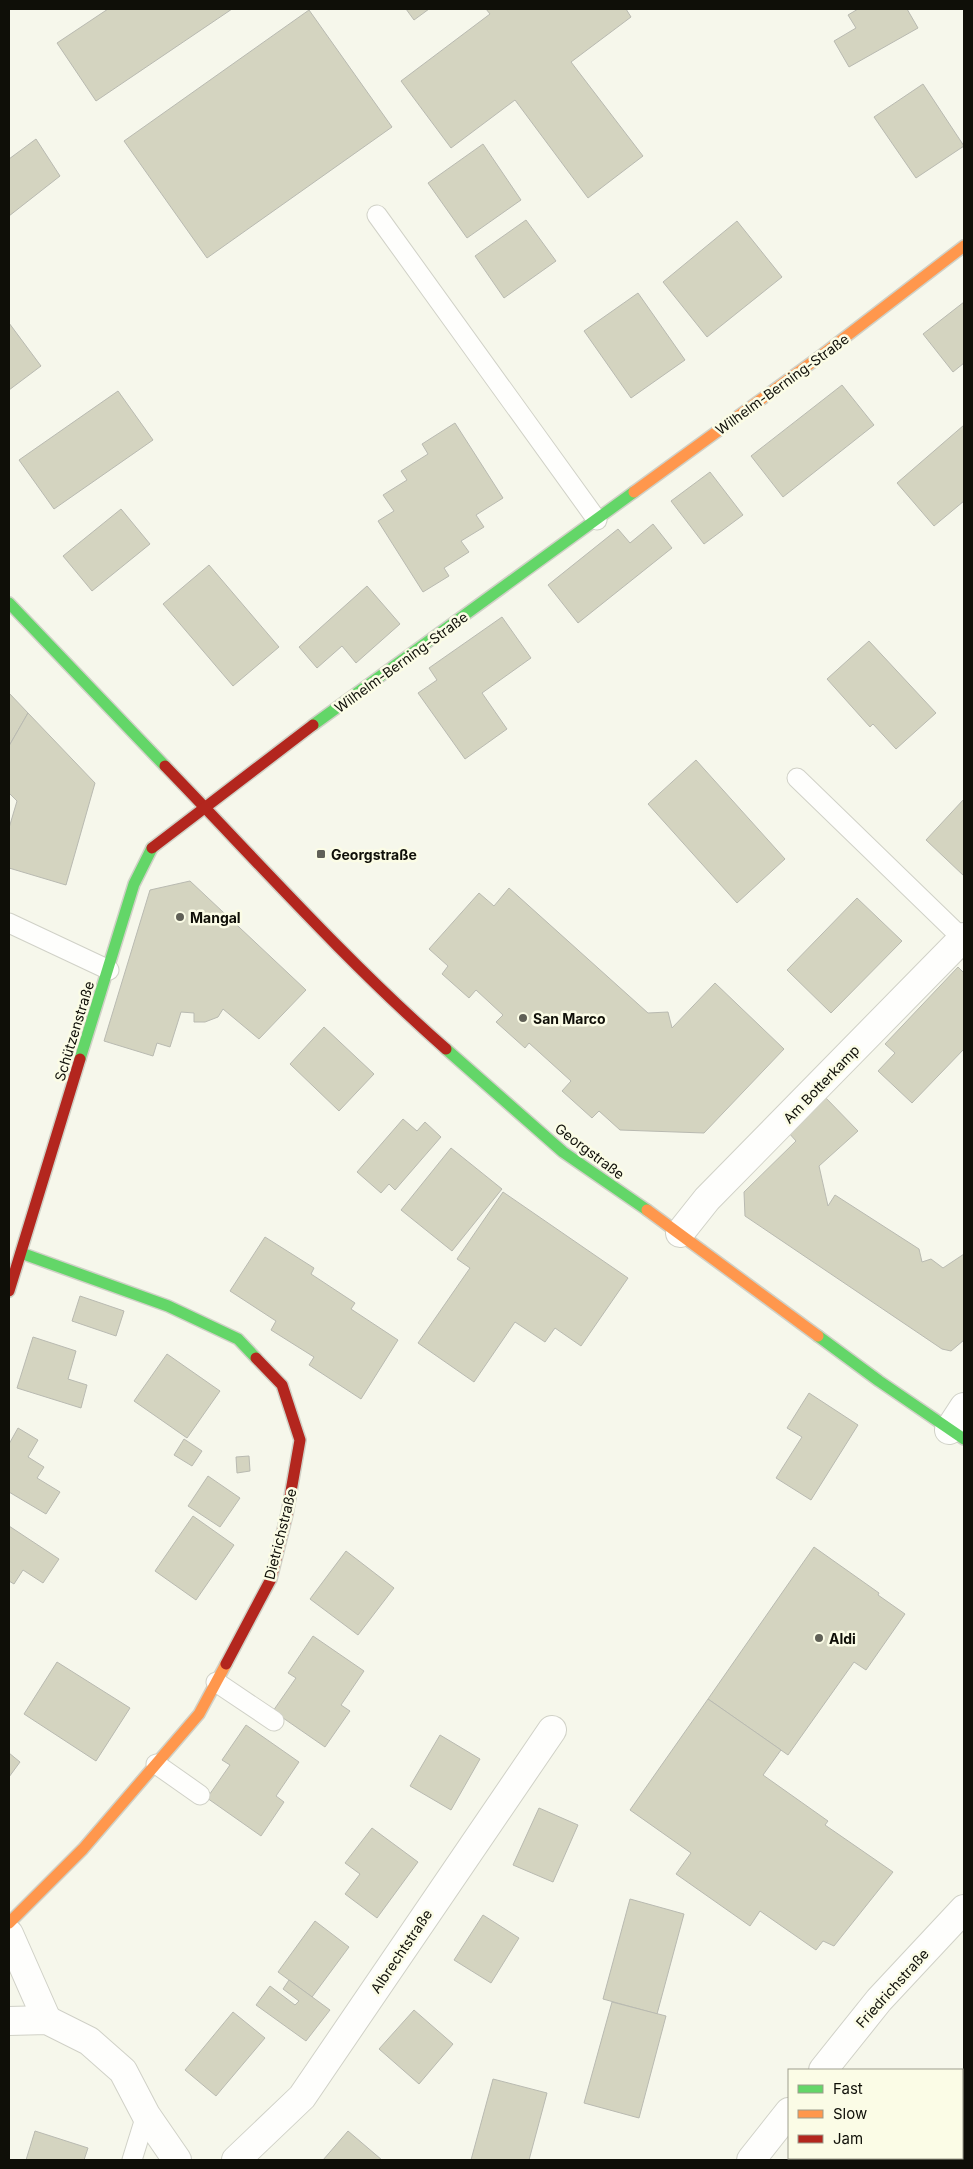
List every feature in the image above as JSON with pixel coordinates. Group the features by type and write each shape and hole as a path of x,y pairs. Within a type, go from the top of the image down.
{"street":[{"name":"Wilhelm-Berning-Straße","path":"206,806 280,749 818,358 964,246"},
{"name":"Georgstraße","path":"9,603 206,806 286,892 419,1025 563,1152 680,1233 879,1381 957,1434"},
{"name":"Schützenstraße","path":"9,1291 134,884 153,846 206,806"},
{"name":"Am Botterkamp","path":"680,1233 707,1199 964,938"},
{"name":"Dietrichstraße","path":"9,1923 83,1849 199,1714 271,1579 287,1514 300,1440 282,1385 238,1339 168,1306 20,1253"},
{"path":"957,1434 964,1407"},
{"name":"Albrechtstraße","path":"236,2160 302,2097 552,1730"},
{"name":"Friedrichstraße","path":"824,2069 879,2000 964,1909"},
{"path":"9,1934 47,2020"},
{"path":"9,2021 47,2020 89,2040 123,2071 146,2115 177,2160"},
{"path":"751,2160 788,2113"}],"lane":[{"path":"377,215 597,520"},
{"path":"797,778 964,938"},
{"path":"9,923 109,970"},
{"path":"216,1682 274,1721"},
{"path":"156,1764 200,1795"},
{"path":"132,2160 146,2115"}],"building":[{"path":"108,9 232,9 96,101 57,43"},
{"path":"406,9 429,9 414,20"},
{"path":"486,9 626,9 631,17 571,62 643,156 588,198 515,100 451,148 401,81 490,14"},
{"path":"858,9 907,9 918,28 849,67 834,41 856,28 848,15"},
{"path":"309,10 392,127 207,258 124,141"},
{"path":"923,84 964,146 916,178 874,117"},
{"path":"36,139 60,176 9,216 9,159"},
{"path":"483,144 521,200 467,238 428,183"},
{"path":"526,220 556,261 504,298 475,256"},
{"path":"737,221 782,277 707,337 663,282"},
{"path":"638,293 685,360 631,398 584,331"},
{"path":"964,302 964,363 953,372 923,334"},
{"path":"9,323 41,366 9,390"},
{"path":"842,385 874,425 783,497 751,456"},
{"path":"118,391 153,440 54,509 19,460"},
{"path":"455,423 503,498 476,515 484,527 461,541 469,552 444,568 449,576 423,592 378,521 394,511 383,495 407,480 401,471 428,454 422,444"},
{"path":"964,425 964,501 934,526 897,483"},
{"path":"710,472 743,515 704,544 671,501"},
{"path":"121,509 150,544 92,591 63,556"},
{"path":"653,524 672,548 578,623 548,585 618,529 630,543"},
{"path":"209,565 279,647 233,686 163,604"},
{"path":"367,586 400,624 356,663 342,646 317,668 299,647"},
{"path":"502,617 531,658 482,693 507,729 465,759 418,693 437,680 429,668"},
{"path":"869,641 936,713 896,749 873,724 870,727 827,679"},
{"path":"9,693 28,713 9,746"},
{"path":"28,713 95,783 66,885 9,868 9,828 17,801 9,793 9,746"},
{"path":"696,760 785,859 737,903 648,804"},
{"path":"964,799 964,876 926,840"},
{"path":"190,881 306,990 259,1039 223,1009 218,1017 205,1022 194,1022 194,1013 181,1012 170,1047 157,1043 153,1056 104,1041 150,890"},
{"path":"509,888 648,1013 668,1012 672,1028 715,983 784,1049 704,1133 620,1130 599,1111 592,1118 562,1091 571,1081 529,1043 525,1048 496,1022 503,1015 476,990 469,998 442,974 448,966 429,949 479,893 494,906"},
{"path":"857,898 902,941 831,1013 787,970"},
{"path":"958,967 964,973 964,1049 912,1103 878,1071 895,1053 885,1044"},
{"path":"324,1027 374,1074 339,1111 290,1064"},
{"path":"825,1097 858,1131 819,1166 828,1206 835,1195 919,1249 922,1262 931,1259 943,1268 964,1254 964,1340 951,1351 942,1349 745,1216 744,1192 796,1141 788,1132"},
{"path":"403,1119 417,1131 425,1122 441,1137 395,1190 389,1184 381,1193 357,1172"},
{"path":"451,1148 502,1189 452,1251 401,1210"},
{"path":"503,1192 628,1278 581,1346 555,1328 545,1342 515,1322 474,1382 418,1343 470,1268 457,1259"},
{"path":"265,1237 314,1268 311,1274 355,1303 351,1309 398,1340 361,1399 309,1365 314,1357 271,1330 276,1321 230,1291"},
{"path":"80,1296 124,1311 116,1336 72,1321"},
{"path":"33,1337 76,1351 68,1379 87,1385 81,1408 17,1388"},
{"path":"167,1354 220,1391 187,1438 134,1401"},
{"path":"809,1393 858,1425 811,1500 776,1478 802,1437 787,1428"},
{"path":"18,1428 38,1440 28,1457 44,1467 37,1478 60,1492 46,1514 9,1492 9,1444"},
{"path":"184,1439 202,1451 192,1466 174,1455"},
{"path":"249,1456 250,1471 237,1473 236,1457"},
{"path":"208,1476 240,1498 220,1527 188,1506"},
{"path":"193,1516 234,1545 196,1600 155,1571"},
{"path":"9,1526 59,1559 43,1583 23,1570 14,1584 9,1581"},
{"name":"Aldi","path":"814,1547 905,1614 866,1670 854,1662 788,1755 708,1699"},
{"path":"346,1551 394,1588 358,1635 310,1599"},
{"path":"313,1636 364,1671 341,1705 350,1711 325,1747 273,1711 296,1678 288,1673"},
{"path":"57,1662 130,1708 96,1761 24,1714"},
{"path":"708,1699 781,1750 763,1775 828,1821 825,1825 893,1872 834,1946 823,1941 816,1950 760,1911 750,1926 676,1874 691,1853 630,1810"},
{"path":"246,1725 299,1762 276,1796 284,1802 261,1836 207,1798 230,1765 222,1760"},
{"path":"440,1735 480,1759 451,1810 410,1786"},
{"path":"9,1753 20,1762 9,1777"},
{"path":"539,1808 578,1825 553,1882 513,1865"},
{"path":"372,1828 418,1862 377,1918 345,1894 360,1874 345,1863"},
{"path":"630,1899 684,1914 657,2014 603,1999"},
{"path":"483,1915 519,1938 491,1983 454,1960"},
{"path":"315,1921 349,1947 312,1997 278,1972"},
{"path":"289,1980 330,2010 306,2041 256,2005 270,1986 295,2005 299,2001 283,1989"},
{"path":"612,2002 666,2016 639,2118 584,2103"},
{"path":"414,2010 453,2044 419,2084 379,2049"},
{"path":"233,2012 265,2038 216,2096 185,2070"},
{"path":"493,2079 547,2093 529,2160 471,2160"},
{"path":"963,2104 964,2159 952,2160 950,2159 963,2159"},
{"path":"35,2131 88,2148 84,2160 26,2160"},
{"path":"348,2131 382,2160 323,2160"}],"traffic: fast":[{"path":"313,725 634,492"},
{"path":"9,603 165,766"},
{"path":"80,1059 134,884 152,848"},
{"path":"446,1049 563,1152 647,1210"},
{"path":"21,1253 168,1306 238,1339 256,1358"},
{"path":"818,1336 879,1381 964,1439"}],"traffic: slow":[{"path":"634,492 818,358 964,246"},
{"path":"647,1210 818,1336"},
{"path":"9,1923 83,1849 199,1714 226,1664"}],"traffic: jam":[{"path":"152,848 313,725"},
{"path":"165,766 337,946 446,1049"},
{"path":"9,1291 80,1059"},
{"path":"226,1664 271,1579 287,1514 300,1440 282,1385 256,1358"}],"place":[{"name":"Georgstraße","path":"321,854"},
{"name":"Mangal","path":"180,917"},
{"name":"San Marco","path":"523,1018"},
{"name":"Aldi","path":"819,1638"}]}
